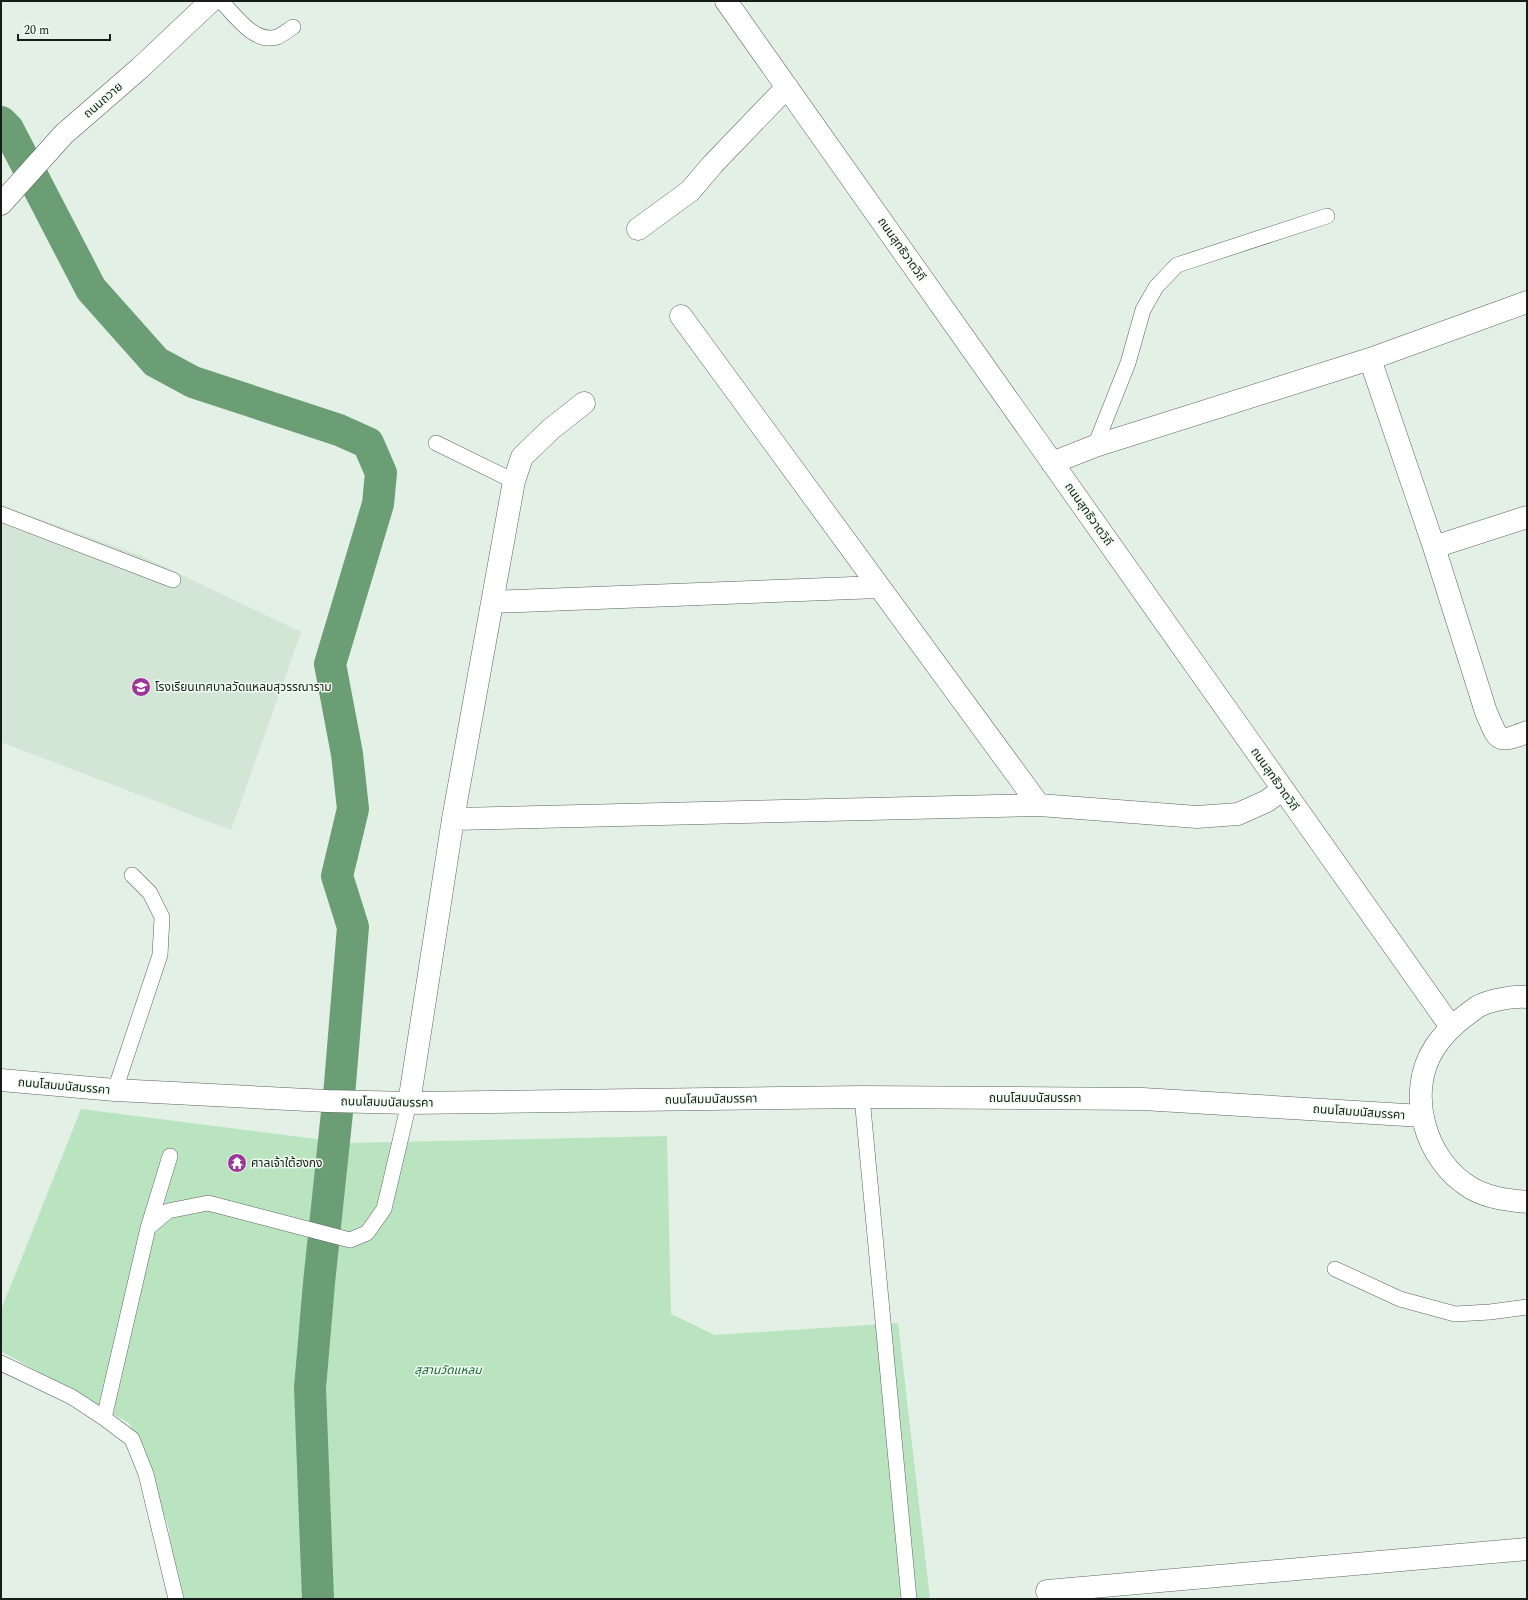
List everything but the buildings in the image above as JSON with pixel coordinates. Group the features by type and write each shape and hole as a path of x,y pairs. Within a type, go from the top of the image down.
{"street":[{"name":"ถนนถวาย","path":"5,200 64,134 140,68 211,1"},
{"name":"ถนนสุทธิวาตวิถี","path":"726,1 1451,1027"},
{"path":"638,228 690,190 787,87"},
{"path":"1052,463 1095,446 1370,359 1527,302"},
{"path":"681,316 1039,805"},
{"path":"1370,359 1434,547 1486,712 1496,734 1502,739 1508,739 1527,732"},
{"path":"409,1103 454,819 514,481 522,457 551,429 584,403"},
{"path":"1434,547 1527,517"},
{"path":"492,602 879,587"},
{"path":"454,819 1039,805 1197,817 1238,814 1267,800 1283,789"},
{"path":"1527,997 1513,996 1478,1007 1451,1027 1434,1048 1425,1070 1421,1093 1422,1116 1432,1145 1448,1170 1471,1188 1499,1199 1527,1202"},
{"name":"ถนนโสมมนัสมรรคา","path":"1,1080 115,1090 350,1102 409,1103 862,1097 1143,1099 1422,1116"},
{"path":"1047,1592 1527,1549"}],"lane":[{"path":"221,1 248,29 260,37 276,37 293,26"},
{"path":"1095,446 1128,363 1143,310 1156,287 1177,265 1327,216"},
{"path":"436,443 514,481"},
{"path":"1,514 173,580"},
{"path":"115,1090 160,955 162,917 150,893 132,874"},
{"path":"862,1097 909,1599"},
{"path":"148,1228 168,1211 208,1203 350,1240 368,1234 384,1209 409,1103"},
{"path":"104,1418 148,1228 170,1156"},
{"path":"1335,1269 1400,1299 1455,1314 1527,1308"},
{"path":"1,1363 72,1397 132,1439 146,1474 176,1599"}],"shaded area":[{"name":"โรงเรียนเทศบาลวัดแหลมสุวรรณาราม","path":"1,505 144,557 301,632 231,830 1,742"}],"green space":[{"name":"สุสานวัดแหลม","path":"81,1109 347,1143 667,1136 671,1314 715,1335 898,1323 930,1599 174,1599 169,1528 129,1423 1,1351 1,1310"}],"waterway":[{"path":"1,122 8,129 91,289 156,362 193,382 339,430 368,443 381,473 378,504 330,664 347,754 353,809 337,876 353,927 340,1084 319,1283 310,1388 318,1599"}],"place":[{"name":"โรงเรียนเทศบาลวัดแหลมสุวรรณาราม","path":"141,687"},
{"name":"ศาลเจ้าใต้ฮงกง","path":"237,1163"}]}
